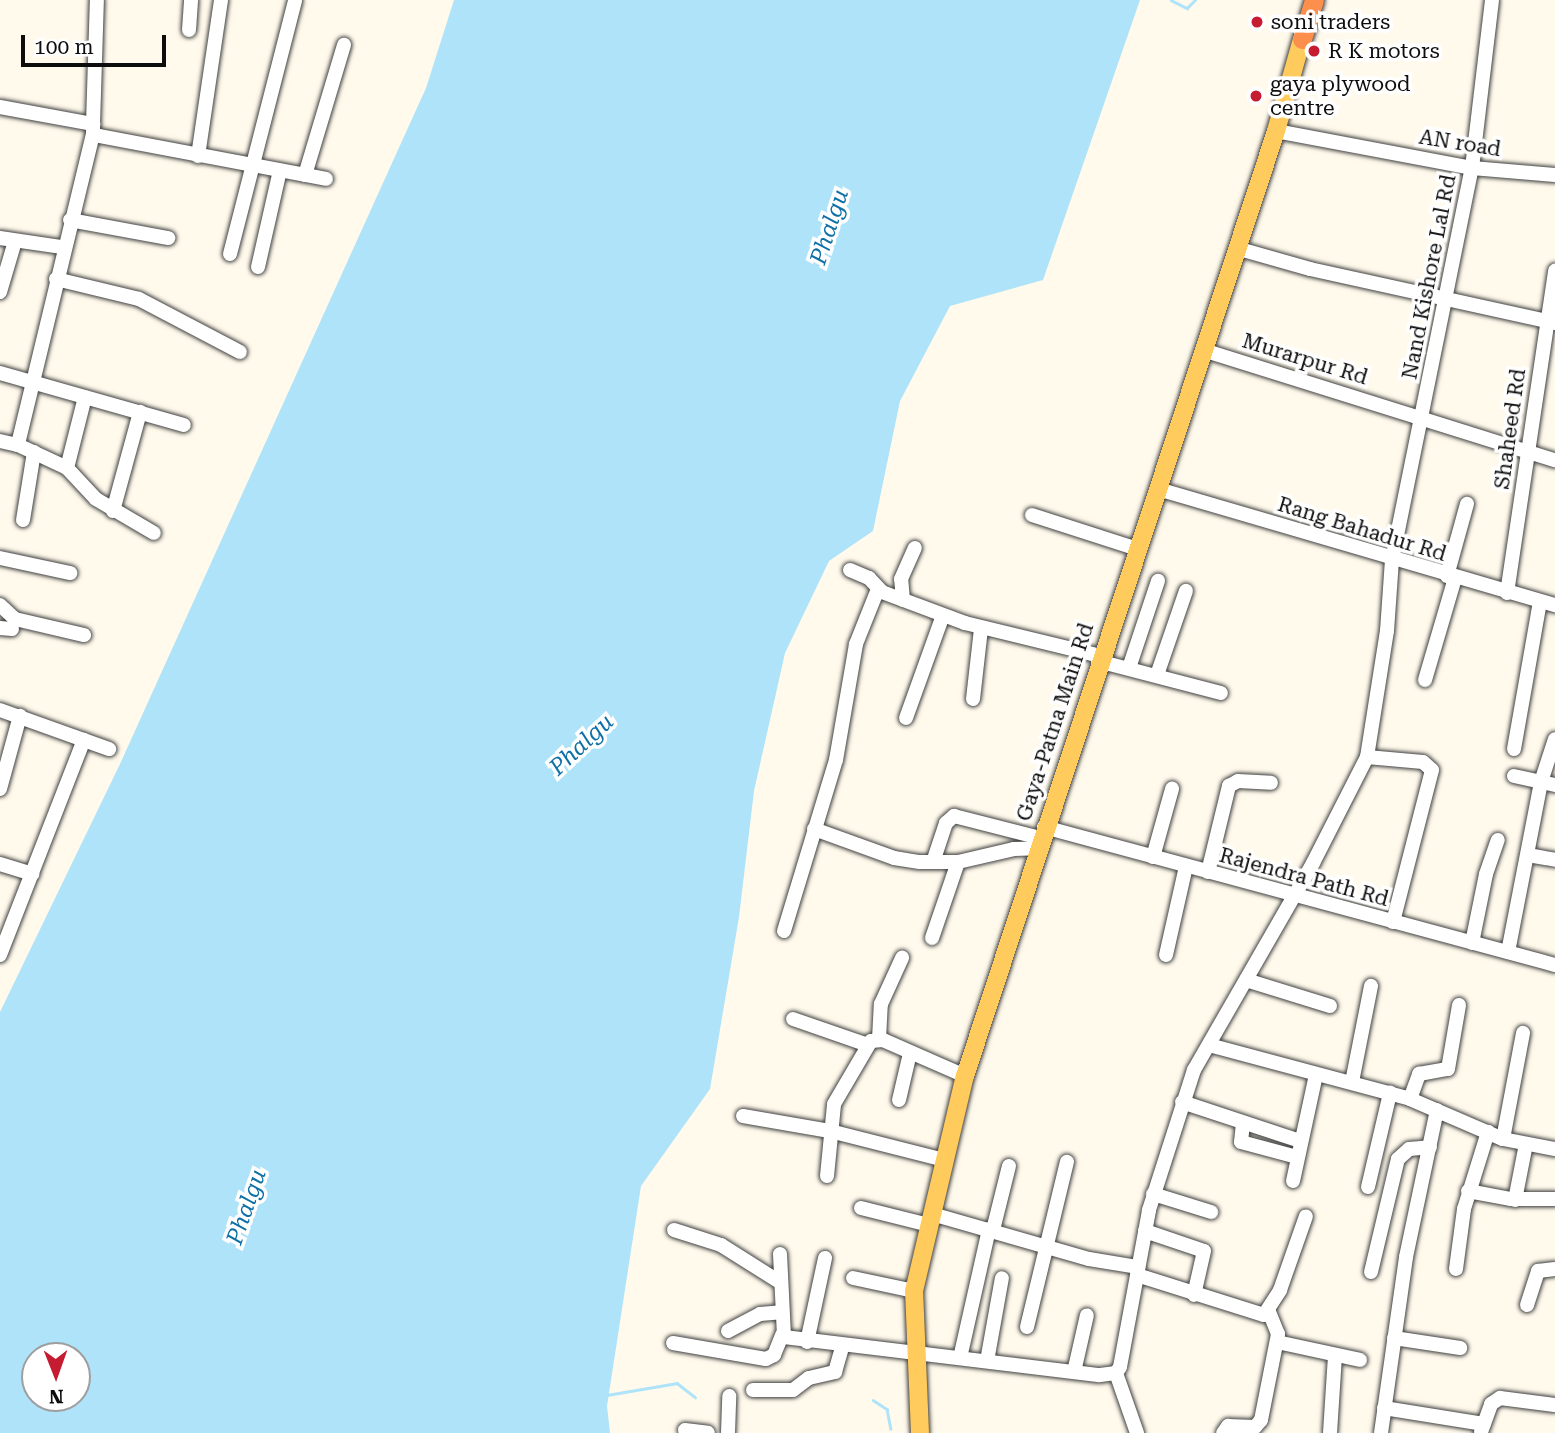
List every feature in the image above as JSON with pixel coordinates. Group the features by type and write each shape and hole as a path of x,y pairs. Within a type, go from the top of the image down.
{"highway":[{"path":"1301,39 1303,0"},
{"path":"1301,39 1314,0"}],"main road":[{"name":"Gaya-Patna Main Rd","path":"920,1433 914,1354 914,1291 965,1076 1040,837 1276,131 1301,39"}],"street":[{"path":"18,445 62,247 93,129 97,0"},
{"path":"189,30 191,0"},
{"path":"198,156 221,0"},
{"path":"230,254 249,167 295,0"},
{"name":"Nand Kishore Lal Rd","path":"1116,1373 1153,1194 1182,1102 1209,1045 1294,897 1367,757 1387,631 1392,560 1472,168 1492,0"},
{"path":"305,175 344,45"},
{"path":"0,107 198,156 326,179"},
{"name":"AN road","path":"1276,131 1472,168 1555,175"},
{"path":"258,267 280,170"},
{"path":"70,220 168,239"},
{"path":"0,292 7,239 62,247"},
{"path":"1236,248 1551,322"},
{"name":"Shaheed Rd","path":"1507,593 1551,322 1555,271"},
{"path":"56,279 139,299 240,352"},
{"name":"Murarpur Rd","path":"1203,350 1555,460"},
{"path":"0,373 184,425"},
{"path":"67,468 85,397"},
{"path":"113,511 140,412"},
{"path":"0,441 18,445 67,468 113,511 154,533"},
{"path":"23,520 34,452"},
{"name":"Rang Bahadur Rd","path":"1158,489 1555,606"},
{"path":"1425,680 1467,504"},
{"path":"1032,515 1137,549"},
{"path":"903,600 901,579 915,548"},
{"path":"0,558 70,573"},
{"path":"850,570 869,578 877,589 981,629 1099,658 1221,693"},
{"path":"1129,668 1157,581"},
{"path":"784,931 800,889 843,729 856,644 877,589"},
{"path":"1157,676 1186,591"},
{"path":"1514,749 1540,601"},
{"path":"0,605 15,620 84,635"},
{"path":"906,718 943,615"},
{"path":"973,699 981,629"},
{"path":"0,710 109,749"},
{"path":"0,789 20,716"},
{"path":"1508,952 1528,855 1548,783 1555,739"},
{"path":"0,955 85,740"},
{"path":"1367,757 1423,762 1432,770 1393,922"},
{"path":"1514,776 1548,783"},
{"path":"1208,872 1229,786 1238,781 1272,783"},
{"path":"1153,857 1172,789"},
{"name":"Rajendra Path Rd","path":"933,862 946,823 954,816 1040,837 1153,857 1555,965"},
{"path":"814,829 894,858 933,862 958,862 1014,849 1040,837"},
{"path":"1472,943 1486,873 1498,839"},
{"path":"1528,855 1555,860"},
{"path":"932,938 958,862"},
{"path":"0,864 32,874"},
{"path":"1166,955 1186,866"},
{"path":"827,1176 830,1131 836,1098 873,1042 881,1004 902,958"},
{"path":"1246,980 1331,1006"},
{"path":"1352,1082 1371,986"},
{"path":"1410,1099 1419,1074 1448,1069 1459,1005"},
{"path":"793,1019 910,1053 965,1076"},
{"path":"1503,1139 1523,1033"},
{"path":"1209,1045 1410,1099 1503,1139 1555,1149"},
{"path":"899,1100 910,1053"},
{"path":"1293,1181 1316,1075"},
{"path":"1368,1187 1390,1093"},
{"path":"1182,1102 1300,1140"},
{"path":"1381,1433 1394,1338 1437,1110"},
{"path":"743,1116 830,1131 945,1160"},
{"path":"1244,1123 1241,1142 1297,1157"},
{"path":"1456,1269 1468,1191 1488,1132"},
{"path":"1515,1200 1526,1144"},
{"path":"1371,1272 1398,1160 1409,1149 1430,1147"},
{"path":"1027,1326 1067,1161"},
{"path":"960,1358 1009,1166"},
{"path":"1468,1191 1515,1200 1555,1199"},
{"path":"1153,1194 1211,1212"},
{"path":"862,1208 991,1230 1137,1271 1194,1295 1251,1314 1269,1312"},
{"path":"1223,1433 1228,1426 1258,1425 1277,1342 1269,1312 1306,1216"},
{"path":"674,1230 721,1245 781,1283"},
{"path":"1145,1231 1204,1251 1194,1295"},
{"path":"673,1343 766,1359 774,1355 782,1335 780,1254"},
{"path":"807,1342 825,1258"},
{"path":"1527,1305 1538,1271 1555,1269"},
{"path":"853,1278 914,1291"},
{"path":"987,1361 1002,1278"},
{"path":"728,1331 760,1314 781,1312"},
{"path":"1074,1372 1087,1315"},
{"path":"782,1335 842,1348 960,1358 1074,1372 1116,1373 1137,1433"},
{"path":"1394,1338 1460,1348"},
{"path":"1277,1342 1360,1360"},
{"path":"753,1390 793,1390 809,1378 835,1372 842,1348"},
{"path":"1330,1433 1335,1355"},
{"path":"728,1433 729,1396"},
{"path":"1384,1408 1482,1428 1491,1404 1500,1398 1555,1405"},
{"path":"685,1430 708,1433"}],"water":[{"name":"Phalgu","path":"454,0 1140,0 1043,280 950,306 900,401 873,531 829,561 785,653 754,791 739,917 710,1089 641,1186 607,1406 610,1433 0,1433 0,1012 120,764 426,88"}],"waterway":[{"path":"1171,0 1187,8 1195,0"},
{"path":"607,1395 677,1383 695,1397"},
{"path":"873,1400 887,1409 891,1429"}],"place":[{"name":"soni traders","path":"1257,22"},
{"name":"R K motors","path":"1314,51"},
{"name":"gaya plywood centre","path":"1256,96"}]}
